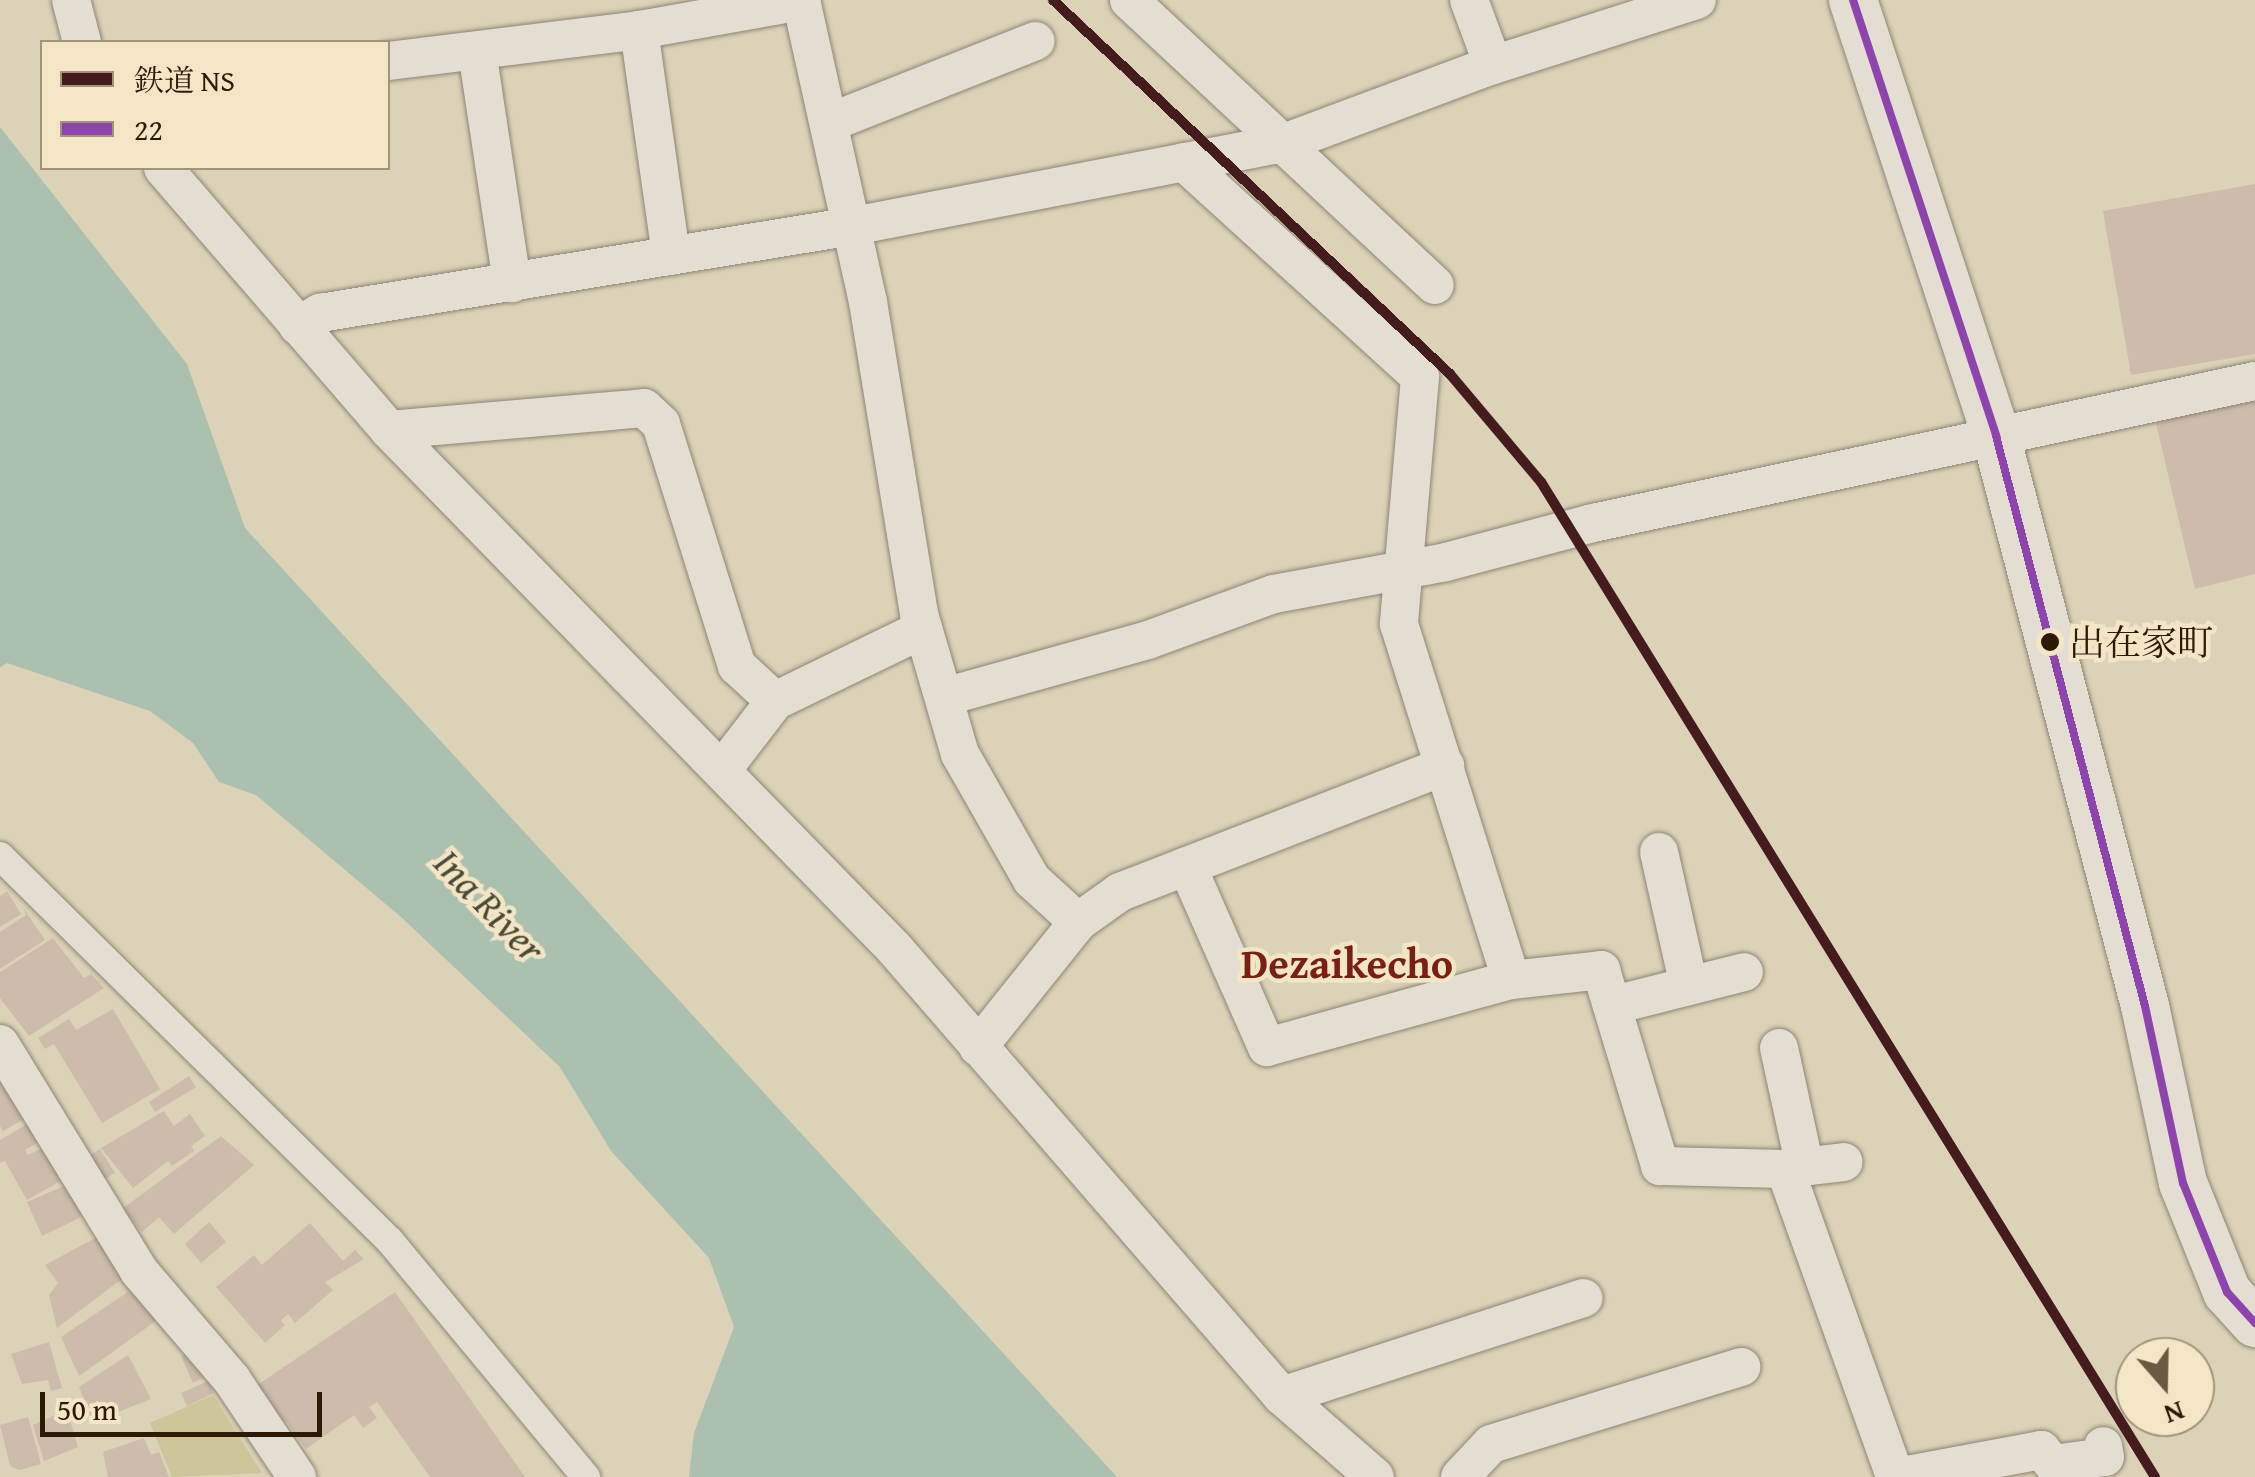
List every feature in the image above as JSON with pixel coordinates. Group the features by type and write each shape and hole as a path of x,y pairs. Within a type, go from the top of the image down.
{"street":[{"path":"71,0 81,40"},
{"path":"390,61 639,30 801,0 853,226 904,548 960,754 1032,880 1078,922"},
{"path":"1129,0 1434,286"},
{"path":"1469,0 1493,65"},
{"path":"298,326 320,313 853,226 1284,143 1493,65 1697,0"},
{"path":"1853,0 1996,436 2145,1006 2182,1184 2226,1292 2255,1323"},
{"path":"639,30 671,256"},
{"path":"831,122 1036,41"},
{"path":"478,51 512,283"},
{"path":"1184,162 1420,377 1409,569 1400,624 1511,980"},
{"path":"164,170 389,430 894,948 1282,1396 1375,1477"},
{"path":"944,696 1148,640 1274,594 1409,569 2255,381"},
{"path":"389,430 644,408 661,424 737,666 775,701"},
{"path":"722,770 775,701 923,629"},
{"path":"978,1047 1078,922 1120,892 1445,766"},
{"path":"1659,852 1689,986"},
{"path":"0,856 390,1242 586,1477"},
{"path":"1187,866 1267,1047 1511,980 1600,970 1614,1004 1660,1166 1795,1168 1844,1162"},
{"path":"1614,1004 1744,972"},
{"path":"0,1044 139,1271 232,1380 297,1477"},
{"path":"1779,1048 1795,1168 1896,1477 2041,1450 2053,1464 2105,1457 2104,1446"},
{"path":"1282,1396 1583,1298"},
{"path":"1460,1477 1492,1444 1741,1368"}],"shaded area":[{"path":"213,1395 262,1473 172,1477 150,1423"}],"water":[{"name":"Ina River","path":"0,127 187,364 245,528 1117,1477 689,1477 694,1433 734,1327 709,1258 611,1151 560,1067 401,917 256,795 219,782 193,743 150,711 7,663 0,667"}],"building":[{"path":"2255,184 2255,354 2131,375 2103,211"},
{"path":"2255,393 2255,574 2195,589 2153,411"},
{"path":"7,891 21,914 0,927 0,896"},
{"path":"22,906 45,940 0,969 0,932 26,915"},
{"path":"53,938 84,978 91,974 104,988 29,1036 0,998 0,972"},
{"path":"113,1009 160,1089 102,1123 54,1044 45,1049 38,1038 69,1019 76,1030"},
{"path":"0,1068 29,1116 3,1131 0,1126"},
{"path":"189,1076 196,1087 155,1112 149,1102"},
{"path":"164,1111 174,1126 190,1114 205,1136 191,1146 194,1151 172,1166 168,1161 133,1188 101,1148"},
{"path":"31,1122 40,1141 25,1150 28,1155 45,1147 66,1178 27,1200 5,1161 0,1163 0,1140"},
{"path":"221,1136 254,1165 174,1234 159,1217 142,1232 122,1209"},
{"path":"100,1149 115,1173 105,1179 89,1156"},
{"path":"73,1186 83,1210 79,1218 42,1236 27,1202"},
{"path":"209,1222 226,1242 201,1263 185,1244"},
{"path":"310,1223 343,1261 355,1250 364,1259 325,1282 333,1290 295,1323 288,1314 281,1320 285,1325 265,1343 216,1287 254,1255 262,1265"},
{"path":"99,1236 127,1275 57,1328 49,1295 58,1283 45,1265"},
{"path":"137,1286 160,1318 79,1376 61,1337"},
{"path":"395,1292 525,1477 430,1477 377,1402 369,1407 377,1418 363,1428 354,1415 306,1449 286,1421 280,1425 253,1388"},
{"path":"49,1342 62,1388 51,1391 48,1380 22,1384 11,1354"},
{"path":"192,1351 205,1377 193,1383 181,1356"},
{"path":"128,1355 151,1399 93,1422 79,1387"},
{"path":"208,1381 214,1393 187,1406 181,1393"},
{"path":"67,1410 78,1447 44,1461 33,1425"},
{"path":"28,1417 41,1464 19,1470 10,1466 0,1425"},
{"path":"144,1438 151,1455 159,1452 169,1477 108,1477 103,1452"}],"rail line":[{"name":"NS","path":"1053,0 1450,374 1541,482 2155,1477"}],"transit line":[{"name":"22","path":"1853,0 1996,436 2145,1006 2183,1183 2227,1292 2255,1323"}],"place":[{"name":"出在家町","path":"2050,642"}],"district":[{"name":"Dezaikecho","path":"1347,963"}]}
